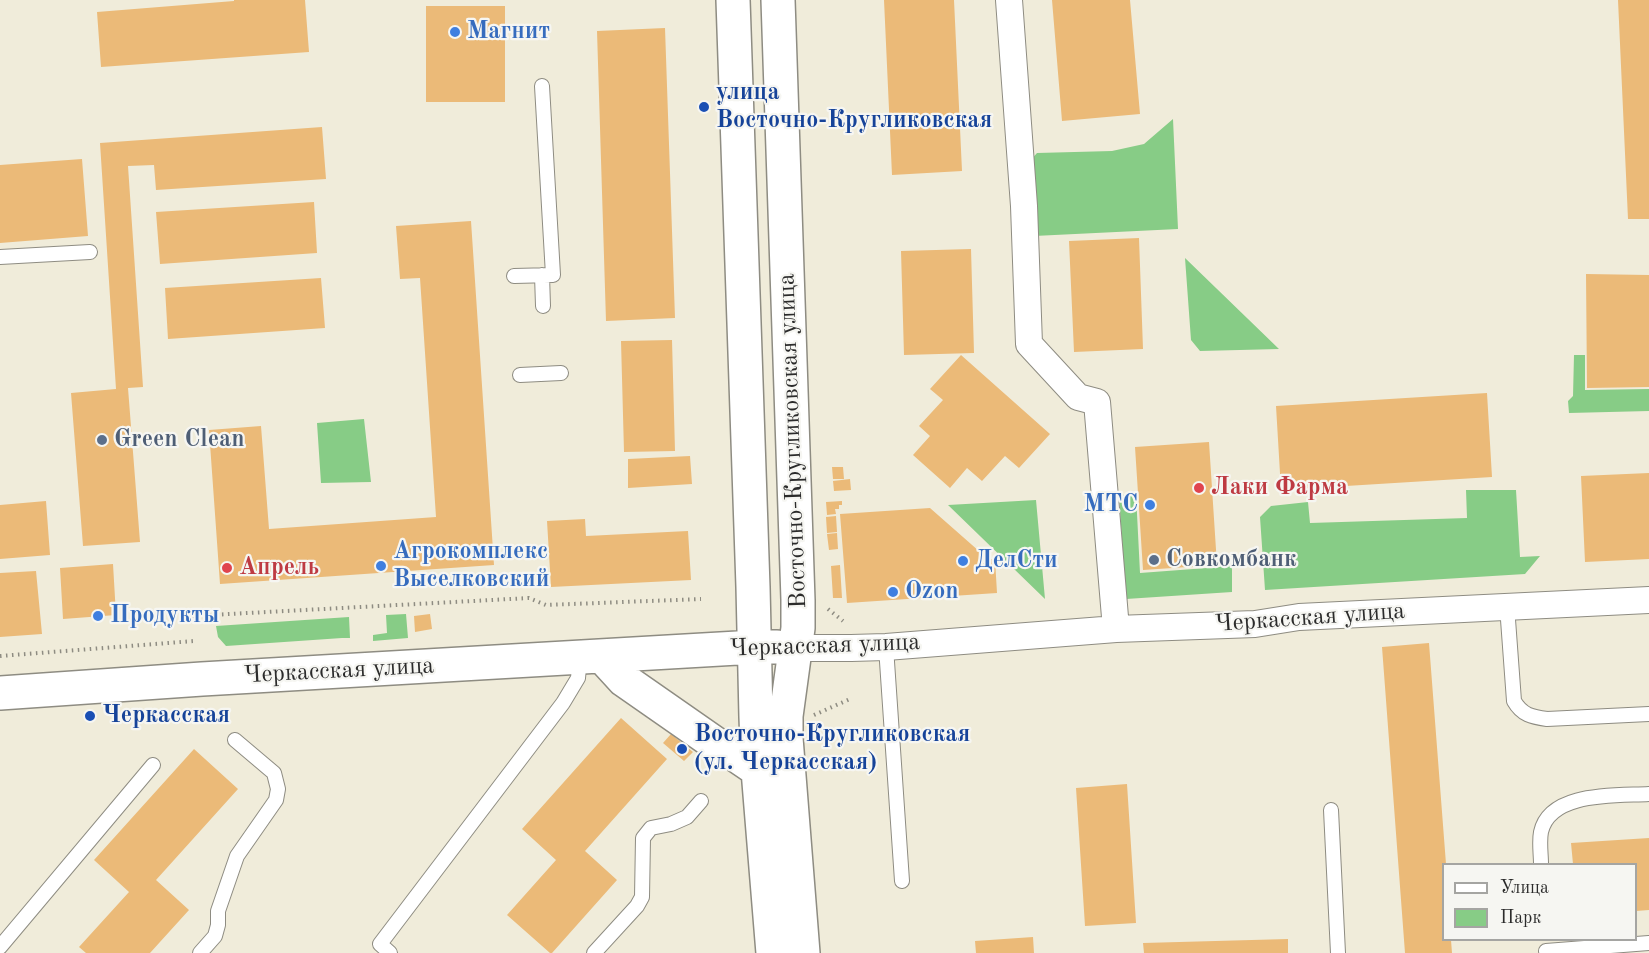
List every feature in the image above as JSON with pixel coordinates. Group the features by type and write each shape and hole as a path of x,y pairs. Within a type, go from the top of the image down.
{"street":[{"name":"Восточно-Кругликовская улица","path":"733,0 758,770 773,953"},
{"name":"Восточно-Кругликовская улица","path":"778,0 798,593 798,628 786,716 786,738 803,953"},
{"path":"1009,0 1024,206 1029,344 1078,397 1097,402 1116,629"},
{"name":"Черкасская улица","path":"0,693 214,678 755,647 886,647 1116,629 1255,624 1299,617 1649,600"},
{"path":"591,656 723,749 758,770"}],"lane":[{"path":"514,276 553,275 543,86"},
{"path":"0,257 90,252"},
{"path":"542,275 543,306"},
{"path":"520,375 561,373"},
{"path":"1507,606 1514,701 1519,710 1531,717 1546,719 1649,714"},
{"path":"886,647 902,881"},
{"path":"390,953 380,944 563,703 591,656"},
{"path":"200,953 215,936 218,911 237,856 276,800 278,789 274,773 235,740"},
{"path":"0,947 153,765"},
{"path":"1541,863 1541,830 1547,817 1559,806 1575,800 1649,794"},
{"path":"594,953 637,906 642,897 643,838 651,828 671,824 687,817 701,801"},
{"path":"1331,810 1338,953"},
{"path":"1546,948 1649,944"}],"path":[{"path":"192,616 529,598 546,605 701,599"},
{"path":"0,656 194,641"},
{"path":"813,715 849,699"}],"green space":[{"path":"1173,119 1178,229 1034,236 1029,162 1037,153 1112,151 1144,144"},
{"path":"1185,258 1279,349 1200,351 1191,340"},
{"path":"1574,355 1585,355 1585,390 1649,389 1649,411 1569,413 1568,401 1573,396"},
{"path":"364,419 371,482 321,483 317,423"},
{"path":"1466,490 1516,490 1520,557 1540,556 1525,574 1265,590 1260,517 1271,506 1308,502 1310,523 1467,518"},
{"path":"1136,494 1140,573 1220,567 1220,556 1232,555 1232,592 1126,599 1119,495"},
{"path":"1036,500 1045,599 948,505"},
{"path":"406,614 408,638 373,641 373,635 387,633 386,615"},
{"path":"349,617 350,638 226,646 218,637 216,626"}],"building":[{"path":"234,0 305,0 309,52 101,67 97,12"},
{"path":"884,0 954,0 962,171 892,175"},
{"path":"1052,0 1130,0 1140,114 1062,121"},
{"path":"1618,0 1649,0 1649,219 1628,219"},
{"path":"426,6 505,6 505,102 426,102"},
{"path":"665,28 675,318 606,321 597,31"},
{"path":"322,127 326,179 156,190 154,165 128,166 143,387 128,388 140,542 83,546 71,393 116,389 100,143"},
{"path":"82,159 88,236 0,243 0,165"},
{"path":"314,202 317,253 160,264 156,212"},
{"path":"471,221 494,565 220,584 209,430 261,426 269,529 436,517 420,278 400,279 396,226"},
{"path":"1139,238 1143,349 1074,352 1069,241"},
{"path":"971,249 974,353 904,355 901,251"},
{"path":"1586,274 1649,275 1649,387 1587,388"},
{"path":"321,278 325,328 168,339 165,288"},
{"path":"672,340 675,451 624,452 621,341"},
{"path":"961,355 1050,434 1019,468 1005,456 982,481 967,468 950,488 913,455 930,436 919,426 943,400 930,389"},
{"path":"1487,393 1492,477 1281,490 1276,406"},
{"path":"1209,442 1217,565 1143,570 1135,447"},
{"path":"690,456 692,484 628,488 628,459"},
{"path":"832,467 843,467 844,479 833,479"},
{"path":"1649,473 1649,559 1585,562 1581,476"},
{"path":"850,479 851,490 834,491 833,481"},
{"path":"46,501 50,555 0,559 0,505"},
{"path":"842,501 839,509 835,509 836,514 827,515 826,502"},
{"path":"930,508 988,559 995,559 997,593 847,603 840,514"},
{"path":"836,516 837,532 827,533 826,517"},
{"path":"585,519 586,536 688,531 691,580 551,587 547,521"},
{"path":"837,533 838,549 829,550 827,534"},
{"path":"113,564 116,615 63,619 60,568"},
{"path":"840,565 842,598 833,598 831,566"},
{"path":"36,571 42,634 0,637 0,573"},
{"path":"430,614 432,629 415,632 414,616"},
{"path":"1429,643 1446,863 1442,863 1442,941 1451,941 1452,953 1405,953 1382,647"},
{"path":"621,718 667,759 585,851 617,880 550,953 507,915 556,860 522,829"},
{"path":"671,734 693,752 684,761 663,743"},
{"path":"194,749 238,789 156,880 189,910 150,953 86,953 79,947 129,892 94,860"},
{"path":"1127,784 1136,923 1085,926 1076,788"},
{"path":"1649,838 1649,910 1637,911 1637,863 1573,863 1571,843"},
{"path":"1033,937 1034,953 976,953 975,941"},
{"path":"1288,939 1288,953 1144,953 1143,943"}],"place":[{"name":"Магнит","path":"455,32"},
{"name":"улица Восточно-Кругликовская","path":"704,107"},
{"name":"Green Clean","path":"102,440"},
{"name":"Лаки Фарма","path":"1199,488"},
{"name":"МТС","path":"1150,505"},
{"name":"Совкомбанк","path":"1154,560"},
{"name":"ДелСти","path":"963,561"},
{"name":"Агрокомплекс Выселковский","path":"381,566"},
{"name":"Апрель","path":"227,568"},
{"name":"Ozon","path":"893,592"},
{"name":"Продукты","path":"98,616"},
{"name":"Черкасская","path":"90,716"},
{"name":"Восточно-Кругликовская (ул. Черкасская)","path":"682,749"}]}
